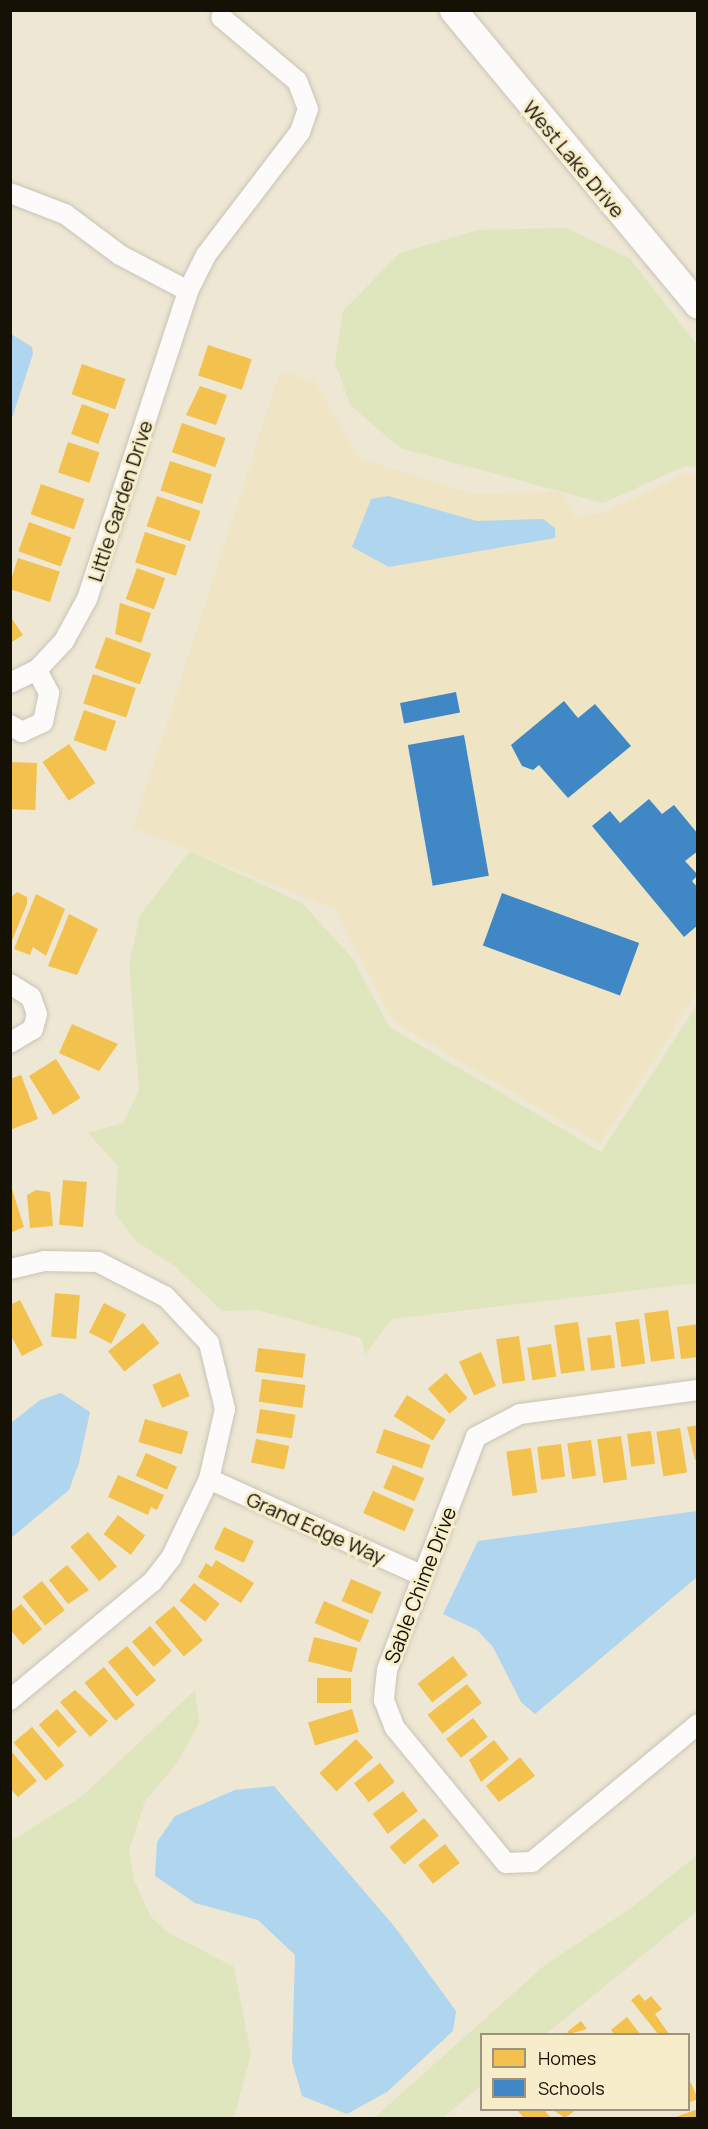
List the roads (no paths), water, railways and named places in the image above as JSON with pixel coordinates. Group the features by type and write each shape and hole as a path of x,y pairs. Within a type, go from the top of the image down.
{"street":[{"name":"West Lake Drive","path":"453,10 698,305"},
{"name":"Little Garden Drive","path":"10,683 37,670 64,641 87,599 188,291 206,255 300,132 308,109 297,81 221,17"},
{"path":"10,193 64,214 120,255 188,291"},
{"path":"10,724 22,732 43,722 49,693 37,670"},
{"path":"10,984 31,997 37,1014 33,1029 10,1043"},
{"path":"10,1269 44,1261 98,1262 166,1297 209,1343 225,1409 210,1479 171,1558 152,1582 10,1700"},
{"name":"Sable Chime Drive","path":"698,1390 520,1414 490,1426 463,1461 450,1510 387,1670 384,1700 395,1728 506,1863 532,1862 698,1724"},
{"name":"Grand Edge Way","path":"210,1479 423,1576"}],"water":[{"path":"11,334 32,347 33,354 11,421"},
{"path":"388,496 477,521 543,519 555,528 555,538 389,567 352,547 371,499"},
{"path":"61,1393 90,1412 79,1463 69,1490 11,1538 11,1423 40,1400"},
{"path":"697,1511 697,1577 535,1714 521,1702 493,1647 477,1630 443,1614 478,1541"},
{"path":"274,1786 394,1926 456,2011 453,2031 387,2092 347,2114 302,2096 292,2061 295,1955 258,1920 195,1903 155,1876 157,1842 175,1816 235,1790"}]}
